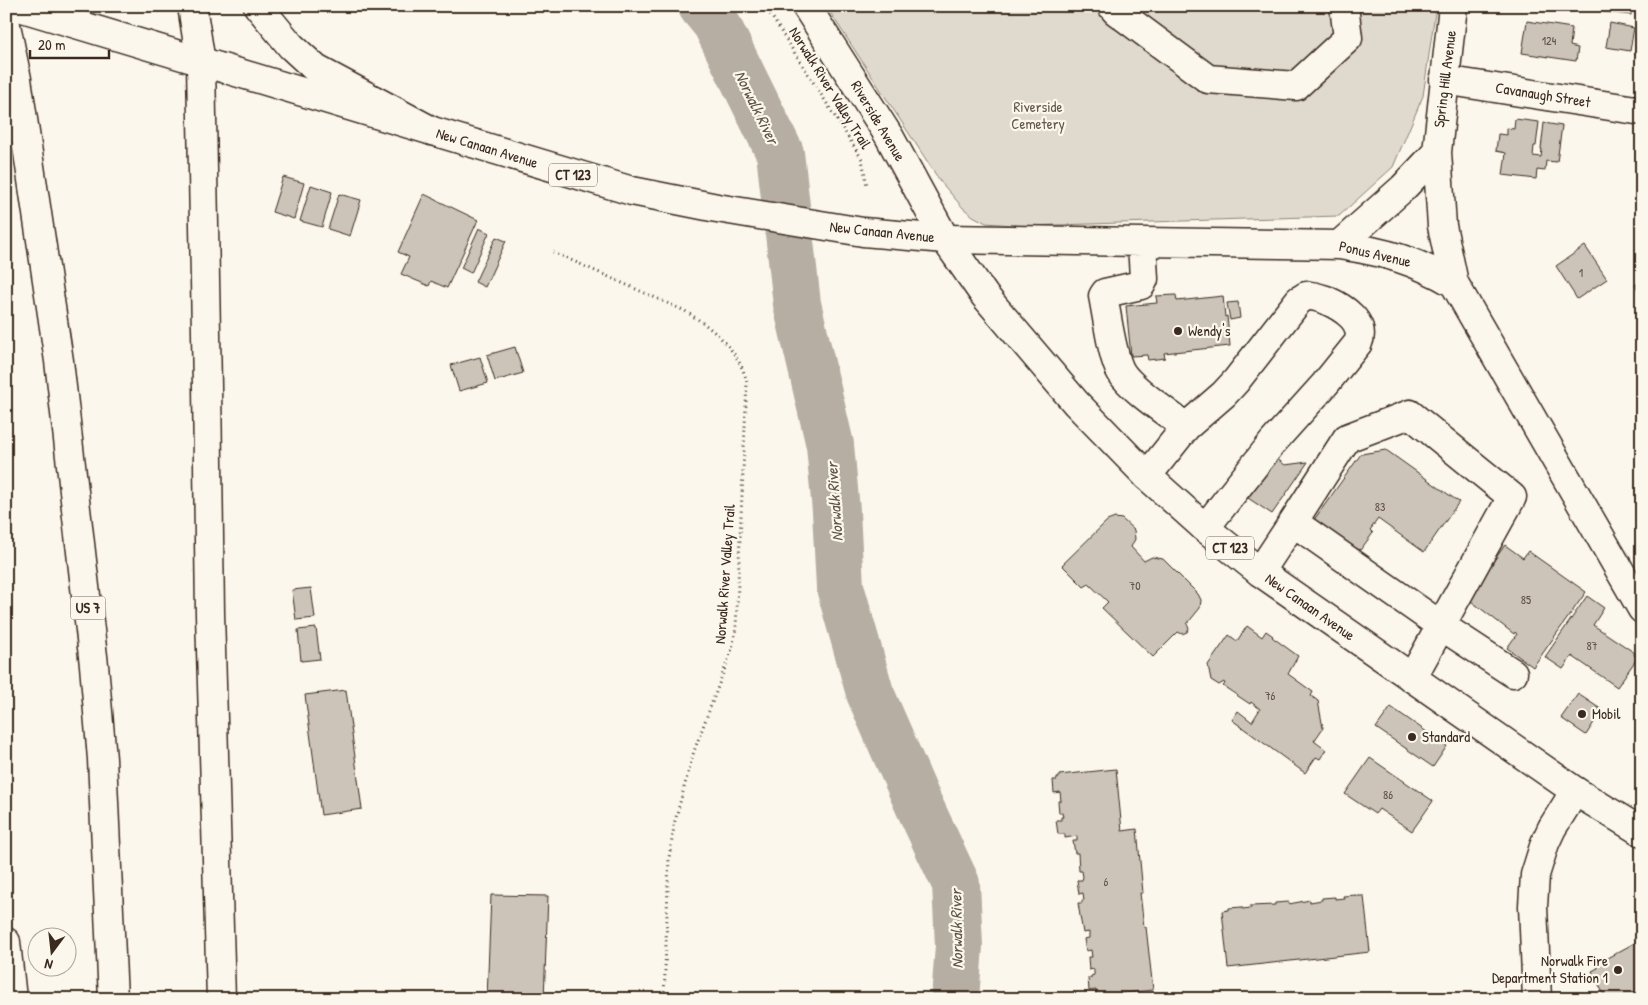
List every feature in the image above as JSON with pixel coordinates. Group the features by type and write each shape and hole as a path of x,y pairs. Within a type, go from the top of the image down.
{"main road":[{"name":"New Canaan Avenue","path":"16,6 632,191 717,208 852,230 945,238 985,296 1076,403 1146,476 1205,528 1260,572 1412,678 1575,791 1642,832"},
{"path":"192,6 201,63 208,387 210,614 221,999"},
{"path":"258,6 291,46 316,70 432,132"},
{"name":"Riverside Avenue","path":"806,6 890,136 945,238"},
{"path":"1112,6 1116,11 1208,79 1296,86 1348,38 1344,6"},
{"name":"Spring Hill Avenue","path":"1453,6 1437,152 1442,226 1454,283"},
{"name":"US 7","path":"6,26 17,79 59,361 94,665 104,788 113,999"},
{"name":"Cavanaugh Street","path":"1444,80 1642,111"},
{"path":"1340,245 1403,188 1437,152"},
{"name":"Ponus Avenue","path":"945,238 1340,245 1397,256 1426,267 1454,283"},
{"path":"1142,242 1144,279 1141,285 1135,288 1105,293 1103,296 1116,361 1120,372 1126,378 1150,400 1186,427"},
{"path":"1454,283 1642,609"},
{"path":"1146,476 1186,427 1236,381 1299,300 1307,296 1315,297 1336,304 1353,317 1360,329 1361,337 1358,343 1325,384 1273,442 1205,528"},
{"path":"1260,572 1347,438 1410,414 1512,497 1412,678"},
{"path":"1293,522 1440,625 1514,673"},
{"path":"1537,999 1533,906 1535,876 1545,843 1552,828 1575,791"},
{"path":"6,942 12,999"}],"path":[{"name":"Norwalk River Valley Trail","path":"765,6 862,159 867,186"},
{"name":"Norwalk River Valley Trail","path":"553,252 685,311 702,322 719,336 734,353 743,369 747,382 736,628 732,649 694,751 675,821 669,858 664,999"}],"green space":[{"name":"Riverside Cemetery","path":"826,6 1436,6 1423,96 1393,167 1339,216 1026,226 986,223 963,208 940,181"}],"building":[{"path":"1604,6 1632,6 1631,15 1603,12"},
{"path":"1527,21 1572,28 1570,46 1578,48 1576,61 1522,53"},
{"path":"1610,23 1634,28 1630,51 1606,47"},
{"path":"1639,24 1642,25 1642,55 1635,54"},
{"path":"1515,119 1539,122 1533,156 1541,157 1544,123 1562,126 1557,162 1546,161 1545,171 1537,170 1536,179 1503,175 1506,153 1496,151 1498,134 1507,135 1507,128 1514,129"},
{"path":"283,177 304,183 294,219 272,212"},
{"path":"311,185 332,192 322,227 300,221"},
{"path":"339,194 361,200 350,236 328,229"},
{"path":"424,194 478,220 447,288 431,281 429,286 401,274 409,257 398,252"},
{"path":"479,228 489,233 471,273 461,268"},
{"path":"496,237 506,241 485,287 475,282"},
{"path":"1585,246 1607,279 1577,299 1556,266"},
{"path":"1642,281 1642,296 1635,285"},
{"name":"Wendy's","path":"1176,295 1177,301 1223,296 1230,346 1164,353 1165,358 1148,360 1147,355 1131,356 1126,306 1157,303 1156,296"},
{"path":"1238,302 1240,318 1230,320 1227,303"},
{"path":"515,347 523,373 495,381 487,355"},
{"path":"480,357 488,383 459,391 451,365"},
{"path":"1386,450 1459,502 1424,552 1378,519 1370,530 1373,533 1355,557 1311,524 1361,454"},
{"path":"1276,458 1285,465 1308,462 1272,514 1248,498"},
{"path":"1115,518 1122,519 1134,530 1135,539 1131,547 1144,561 1152,557 1163,559 1198,594 1201,600 1200,608 1187,624 1189,628 1187,632 1182,634 1178,632 1153,657 1102,608 1108,602 1089,584 1084,587 1062,565 1107,521"},
{"path":"1505,545 1523,558 1528,551 1586,592 1533,667 1507,648 1517,634 1515,632 1514,634 1467,598"},
{"path":"311,588 315,618 296,620 292,590"},
{"path":"1587,596 1604,608 1593,625 1635,653 1634,655 1638,657 1617,687 1572,656 1563,669 1545,657"},
{"path":"1247,626 1262,637 1266,631 1298,656 1288,674 1313,692 1311,696 1318,701 1323,728 1314,741 1326,750 1320,759 1316,757 1305,773 1232,720 1238,711 1252,722 1260,709 1223,686 1224,682 1219,685 1211,680 1208,665 1229,635 1237,641"},
{"path":"316,628 320,659 301,661 298,630"},
{"path":"346,690 362,809 321,815 305,695"},
{"name":"Mobil","path":"1578,694 1602,710 1586,735 1561,718"},
{"name":"Standard","path":"1391,707 1447,746 1433,767 1376,728"},
{"path":"1370,758 1433,801 1412,831 1379,809 1375,814 1345,794"},
{"path":"1116,769 1122,831 1137,829 1143,893 1140,893 1153,990 1096,996 1096,990 1089,991 1088,978 1094,975 1094,969 1089,970 1088,957 1092,957 1091,950 1086,951 1084,939 1089,938 1089,932 1083,933 1078,903 1082,903 1082,900 1084,900 1083,893 1079,894 1077,880 1082,880 1083,877 1082,871 1079,871 1078,853 1075,853 1073,841 1077,841 1077,836 1065,838 1065,834 1058,834 1056,820 1061,820 1061,817 1063,817 1062,813 1059,813 1058,801 1061,801 1060,792 1054,793 1053,780 1057,780 1059,775"},
{"path":"491,895 548,896 544,999 487,999"},
{"path":"1356,895 1364,896 1370,952 1228,968 1222,911 1229,910 1229,908 1242,907 1242,909 1251,908 1250,906 1275,905 1275,903 1289,902 1289,904 1310,900 1310,902 1322,900 1322,898 1335,897 1335,899"},
{"name":"Norwalk Fire Department Station 1","path":"1642,939 1642,999 1606,999 1592,971 1598,968 1596,964"}],"waterway":[{"name":"Norwalk River","path":"702,6 716,23 780,153 797,304 830,445 840,587 870,693 956,884 959,946 955,999"}],"place":[{"name":"Wendy's","path":"1178,331"},
{"name":"Mobil","path":"1582,714"},
{"name":"Standard","path":"1412,737"},
{"name":"Norwalk Fire Department Station 1","path":"1618,970"}]}
